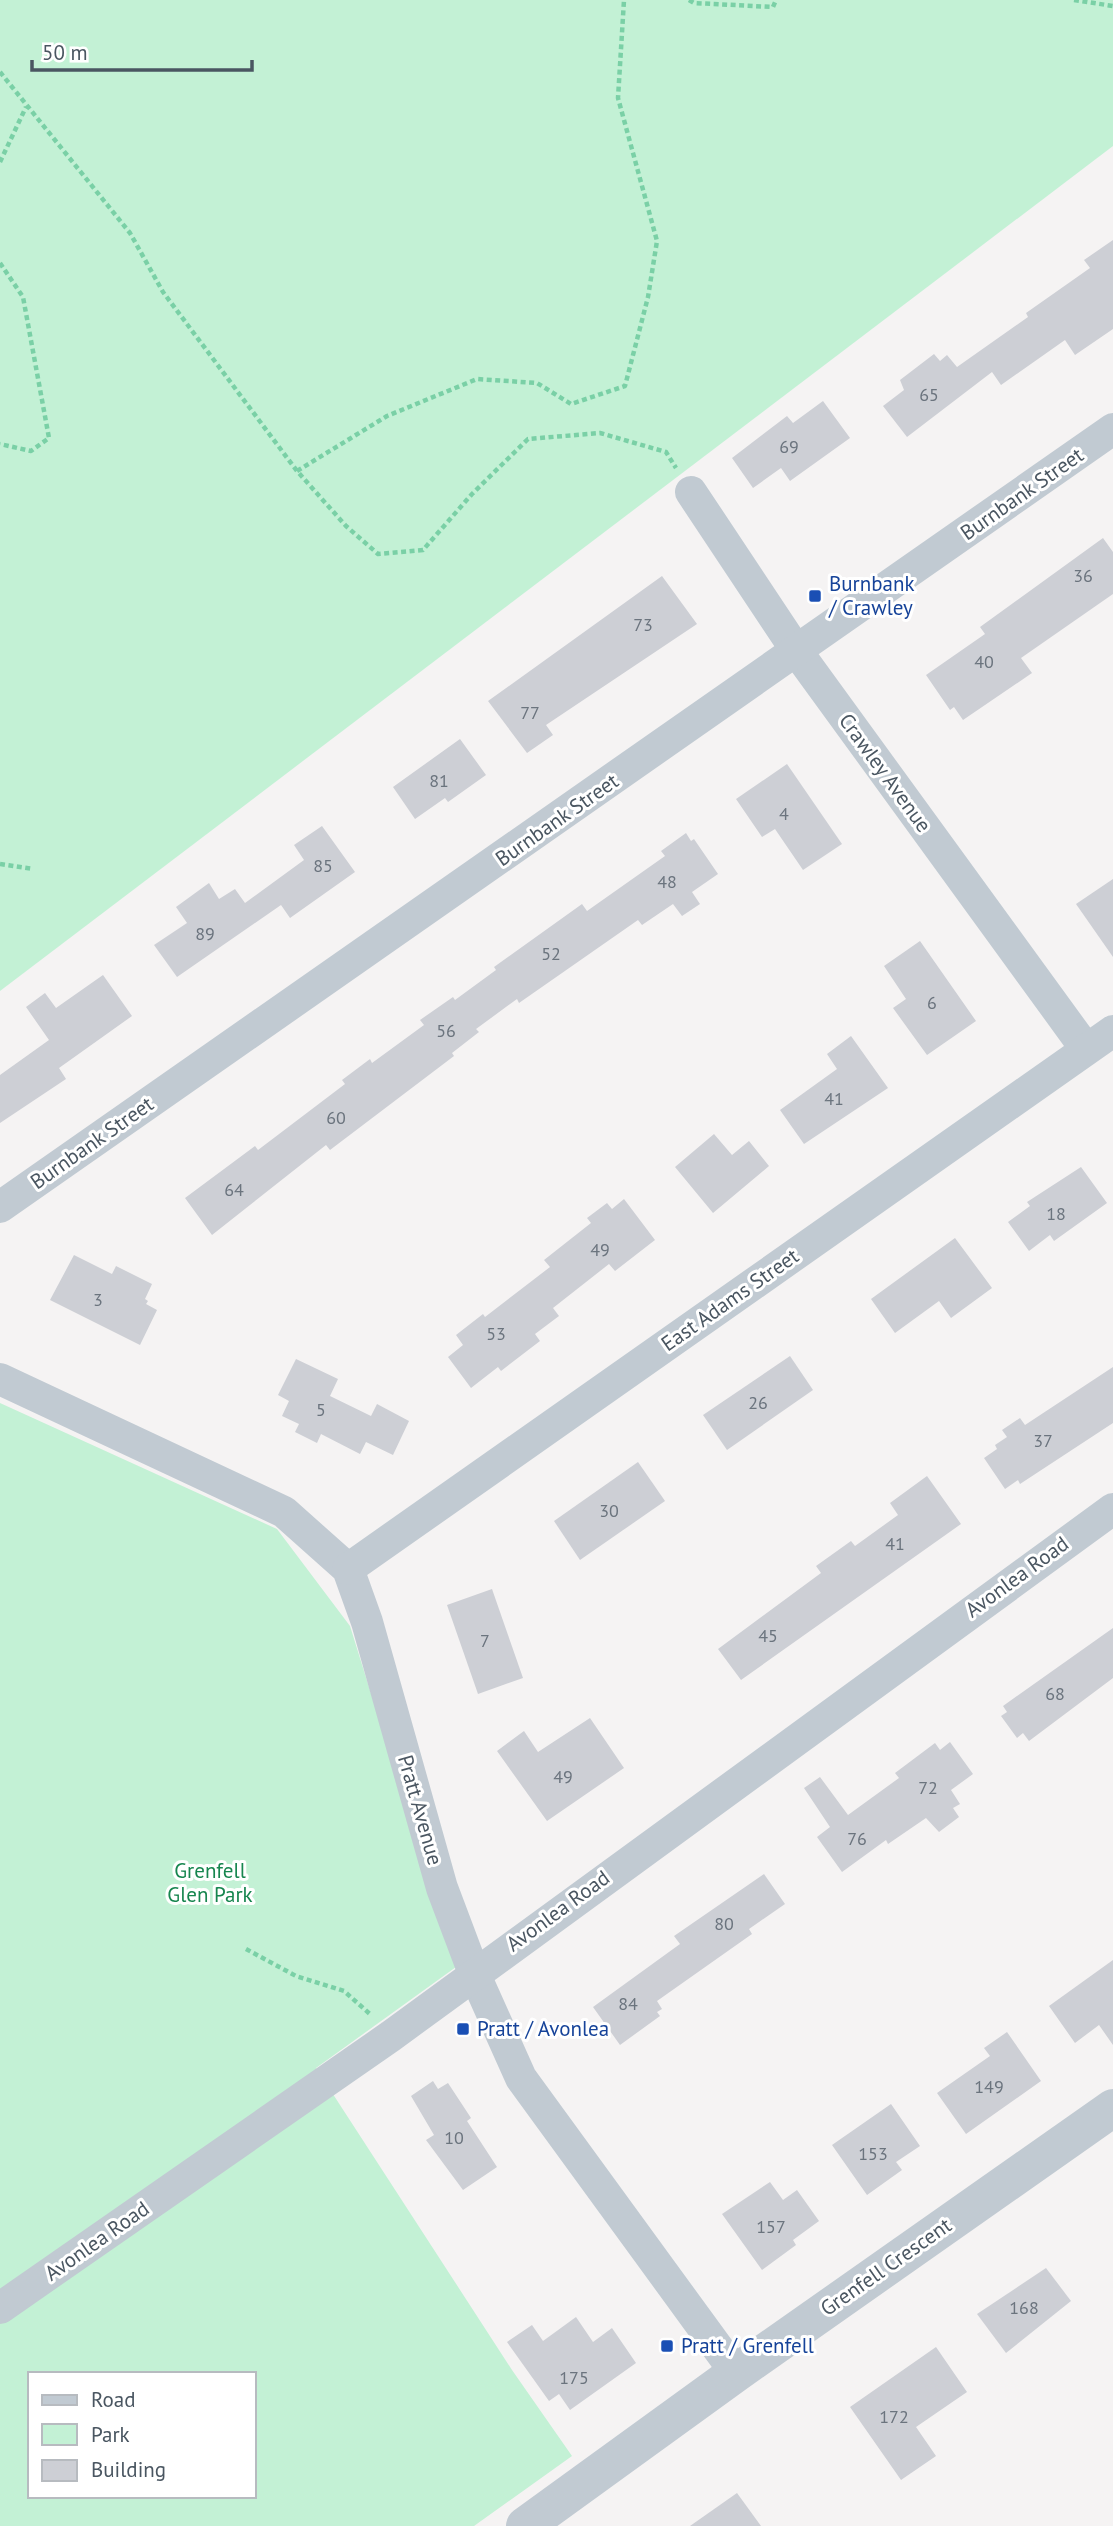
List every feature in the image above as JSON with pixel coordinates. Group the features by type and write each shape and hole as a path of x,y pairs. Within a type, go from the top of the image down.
{"street":[{"name":"Burnbank Street","path":"0,1207 798,653 1113,429"},
{"name":"Crawley Avenue","path":"691,492 798,653 1086,1049"},
{"name":"East Adams Street","path":"348,1569 1113,1031"},
{"name":"Pratt Avenue","path":"0,1379 284,1512 348,1569 368,1622 442,1888 474,1973 521,2078 736,2373"},
{"name":"Avonlea Road","path":"0,2308 391,2036 1113,1509"},
{"name":"Grenfell Crescent","path":"525,2526 736,2373 1113,2108"}],"path":[{"path":"297,471 387,416 478,379 537,383 571,404 625,386 649,297 657,242 618,99 624,0"},
{"path":"689,0 694,4 773,6 776,0"},
{"path":"1074,0 1113,6"},
{"path":"0,72 130,233 163,292 297,471 346,526 378,554 424,550 472,494 528,439 600,433 666,452 691,492"},
{"path":"0,162 26,107"},
{"path":"0,143 9,146"},
{"path":"0,263 23,297 49,438 31,451 0,444"},
{"path":"0,864 33,869"},
{"path":"247,1949 296,1976 344,1992 391,2036"}],"green space":[{"path":"0,0 1113,0 1113,146 0,991"},
{"name":"Grenfell Glen Park","path":"0,1403 277,1529 350,1626 456,1967 316,2068 512,2370 572,2456 474,2526 0,2526"}],"building":[{"path":"1113,240 1113,329 1075,355 1065,340 1001,385 992,372 907,437 883,406 904,390 900,380 934,354 940,361 947,355 957,367 1028,317 1026,313 1090,268 1084,260"},
{"path":"823,401 850,438 790,481 781,468 753,488 732,458 787,416 793,423"},
{"path":"1103,538 1113,552 1113,594 1021,658 1032,673 963,720 954,707 950,710 926,675 985,634 980,627"},
{"path":"662,576 697,624 546,725 553,735 527,753 488,701"},
{"path":"460,739 486,775 448,802 445,798 415,819 393,787"},
{"path":"787,764 842,844 803,870 775,829 762,837 736,799"},
{"path":"322,826 355,872 290,918 281,905 177,977 154,945 187,923 176,907 209,883 219,899 235,889 245,903 304,860 294,845"},
{"path":"686,833 691,841 694,839 718,874 692,892 700,904 682,916 673,904 642,925 638,920 519,1003 517,999 476,1029 479,1032 452,1053 454,1056 330,1150 326,1145 212,1235 185,1198 255,1146 258,1150 345,1084 342,1080 370,1059 372,1063 424,1025 420,1020 453,997 455,1000 496,970 494,967 582,904 587,911 665,856 661,851"},
{"path":"1113,879 1113,957 1076,904"},
{"path":"920,941 976,1021 927,1055 893,1008 906,999 884,966"},
{"path":"103,975 132,1016 59,1068 66,1079 0,1123 0,1075 49,1040 26,1007 45,993 56,1008"},
{"path":"851,1036 888,1088 804,1144 780,1110 837,1069 827,1054"},
{"path":"714,1134 732,1155 749,1141 769,1166 713,1213 675,1167"},
{"path":"1081,1167 1107,1203 1054,1241 1050,1235 1029,1251 1008,1222 1030,1206 1027,1202"},
{"path":"624,1199 655,1240 615,1271 609,1264 553,1308 559,1316 535,1334 540,1341 501,1371 498,1367 471,1388 448,1357 463,1345 456,1335 483,1314 485,1317 550,1267 544,1260 591,1223 587,1218 607,1203 612,1209"},
{"path":"955,1238 992,1288 951,1318 939,1301 895,1333 871,1299"},
{"path":"74,1255 112,1274 116,1266 152,1284 145,1299 148,1301 146,1304 157,1310 140,1345 50,1300"},
{"path":"790,1356 813,1390 727,1450 703,1415"},
{"path":"296,1359 338,1379 330,1396 371,1416 377,1404 409,1421 393,1455 366,1442 360,1454 321,1434 317,1443 295,1432 299,1424 282,1416 289,1401 278,1395"},
{"path":"1113,1367 1113,1423 1020,1484 1018,1480 1005,1489 984,1458 997,1449 995,1445 1007,1437 1002,1430 1020,1418 1025,1425"},
{"path":"638,1462 665,1501 580,1560 554,1521"},
{"path":"927,1476 961,1524 741,1680 718,1649 821,1573 816,1566 851,1541 855,1546 898,1515 890,1503"},
{"path":"492,1589 523,1678 478,1694 447,1605"},
{"path":"1113,1628 1113,1678 1029,1741 1023,1733 1017,1738 1001,1716 1007,1712 1003,1706"},
{"path":"590,1718 624,1768 547,1821 497,1751 524,1731 538,1752"},
{"path":"950,1742 973,1774 951,1790 960,1804 953,1808 959,1817 939,1832 926,1818 888,1844 886,1840 842,1872 817,1837 830,1827 804,1788 820,1777 848,1815 899,1778 895,1773 935,1743 940,1750"},
{"path":"764,1874 785,1904 749,1929 752,1934 657,2001 662,2009 657,2012 660,2016 620,2045 593,2007 680,1944 674,1936"},
{"path":"1113,1960 1113,2045 1099,2025 1075,2043 1049,2006"},
{"path":"1007,2032 1041,2081 966,2134 937,2093 990,2056 984,2048"},
{"path":"433,2081 438,2089 448,2083 471,2118 467,2121 497,2167 463,2190 426,2140 434,2135 411,2096"},
{"path":"891,2104 920,2146 896,2162 902,2170 867,2195 832,2145"},
{"path":"770,2182 783,2200 797,2190 819,2221 793,2240 796,2245 762,2270 722,2214"},
{"path":"1046,2268 1071,2301 1006,2353 977,2314"},
{"path":"576,2317 593,2342 612,2328 636,2363 570,2410 559,2394 549,2401 507,2342 532,2325 543,2341"},
{"path":"936,2347 967,2392 916,2427 936,2456 901,2480 850,2407"},
{"path":"737,2493 761,2526 690,2526"}],"place":[{"name":"Burnbank / Crawley","path":"815,596"},
{"name":"Pratt / Avonlea","path":"463,2029"},
{"name":"Pratt / Grenfell","path":"667,2346"}]}
